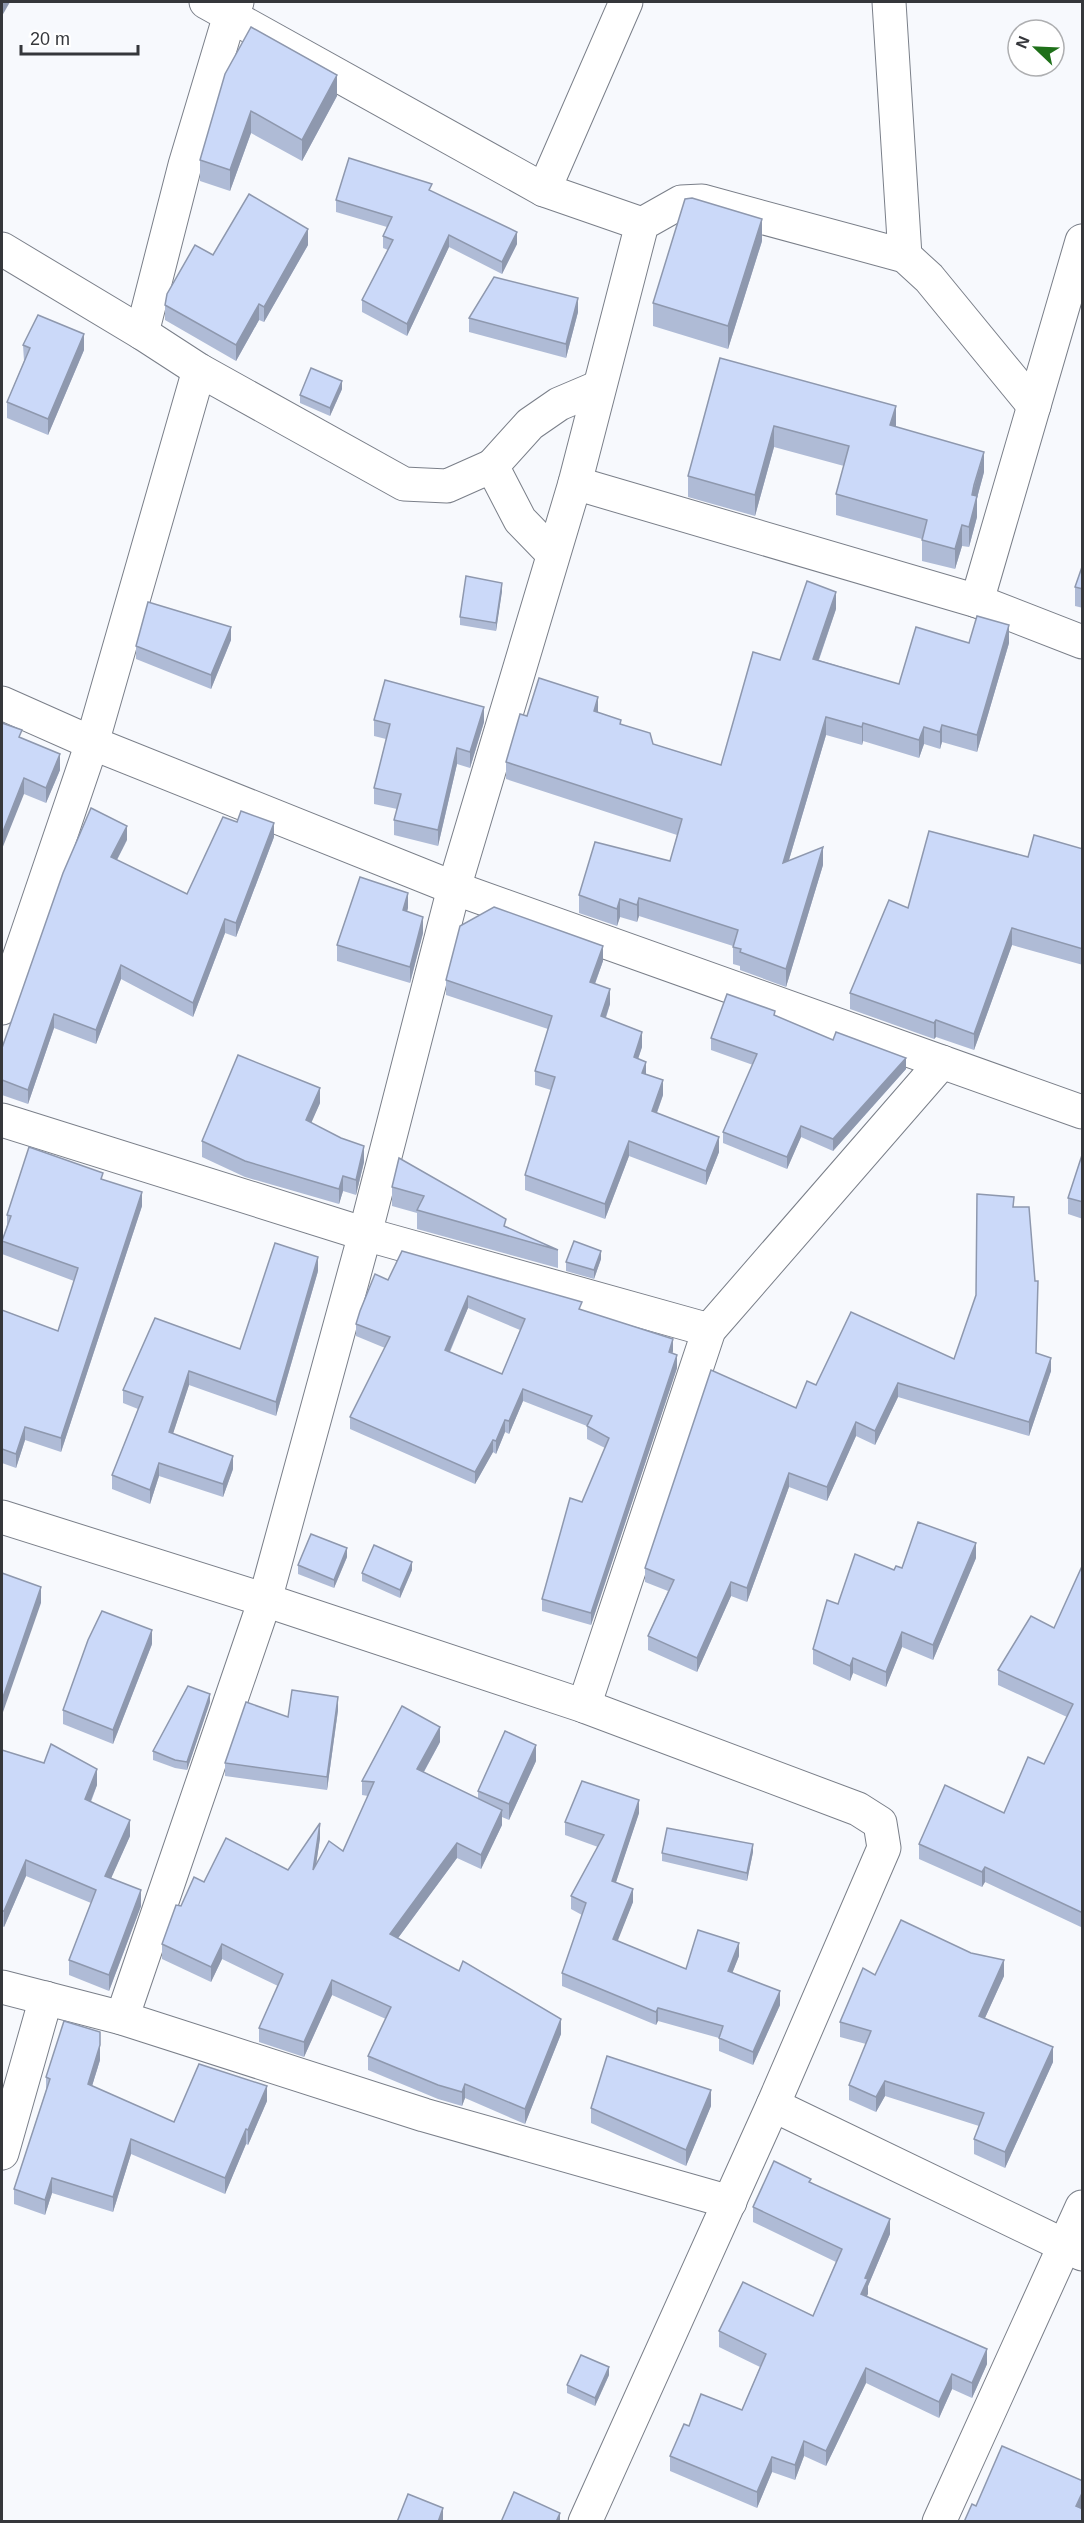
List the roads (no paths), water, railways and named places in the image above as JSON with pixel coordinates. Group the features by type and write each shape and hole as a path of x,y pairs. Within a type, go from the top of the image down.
{"street":[{"path":"544,190 626,2"},
{"path":"889,2 905,256"},
{"path":"142,333 225,6 544,190 642,224"},
{"path":"122,2018 265,1600 454,888 574,483 642,224 681,202 702,201 905,256 929,278 1034,405"},
{"path":"977,601 1083,241"},
{"path":"2,249 199,370 404,484 447,486 492,466 530,424 559,404 599,387"},
{"path":"2,1008 92,743 199,370"},
{"path":"492,466 520,520 553,554"},
{"path":"574,483 977,601 1083,642"},
{"path":"2,703 92,743 454,888 1083,1112"},
{"path":"584,1706 709,1330 942,1062"},
{"path":"2,1120 364,1234 709,1330"},
{"path":"2,1517 265,1600 584,1706 858,1809 880,1824 884,1848 774,2105 585,2522"},
{"path":"2,1987 122,2018 424,2115 730,2202"},
{"path":"2,2153 46,1998"},
{"path":"774,2105 1074,2249"},
{"path":"939,2522 1074,2249 1083,2207"}]}
